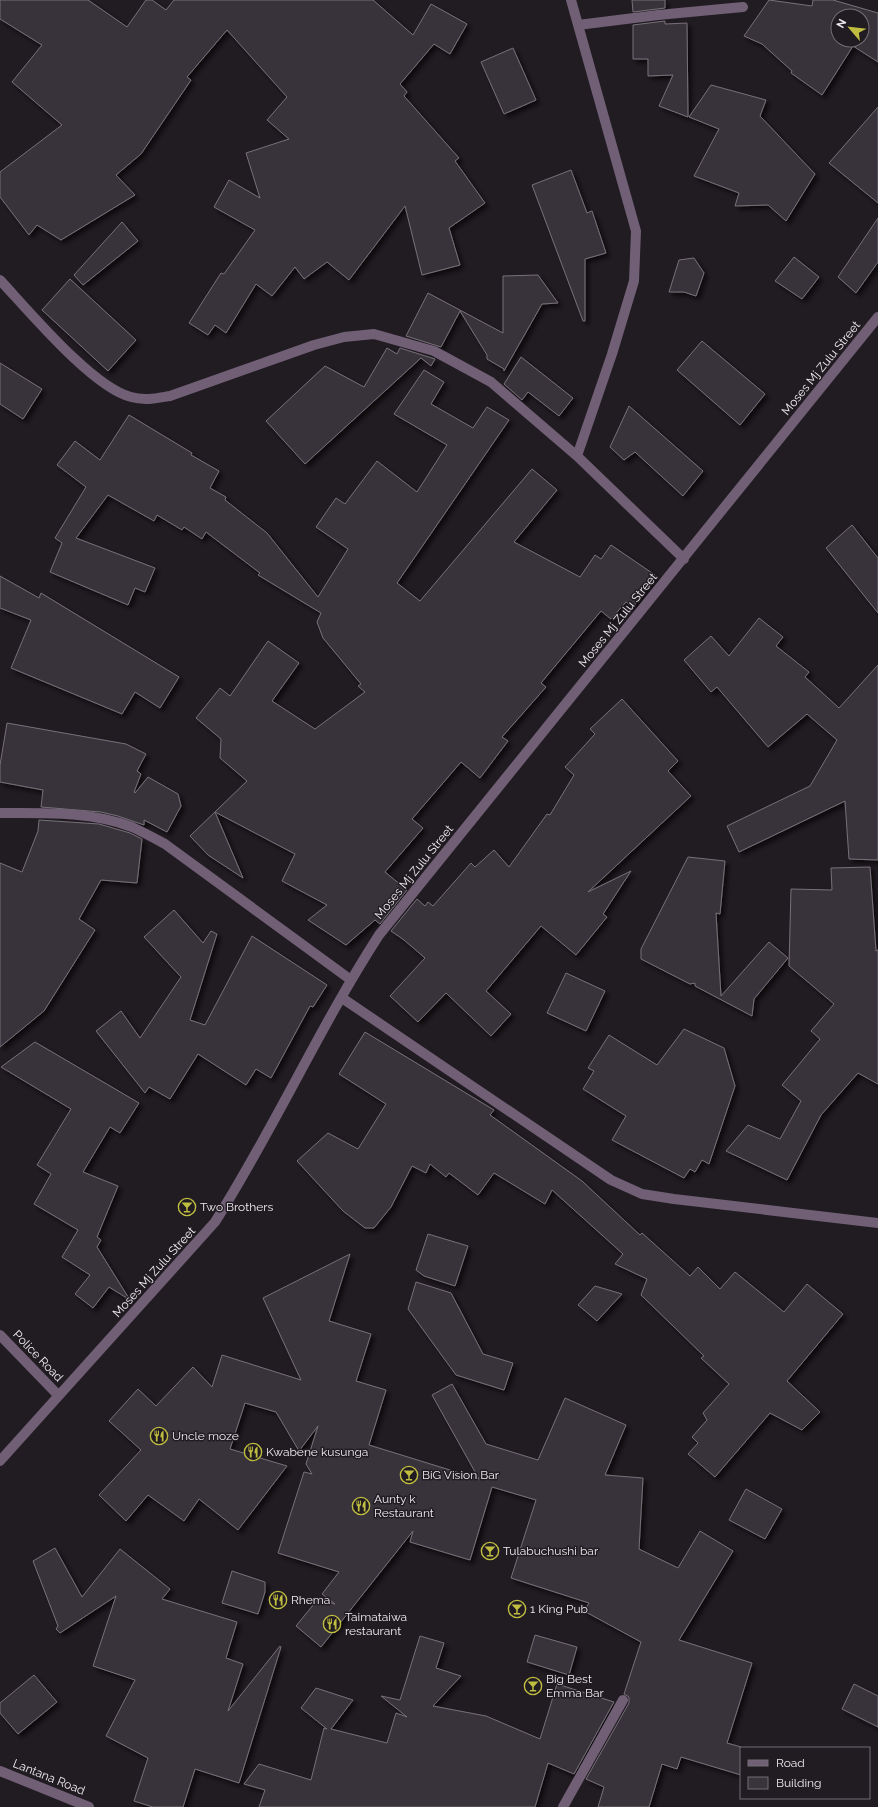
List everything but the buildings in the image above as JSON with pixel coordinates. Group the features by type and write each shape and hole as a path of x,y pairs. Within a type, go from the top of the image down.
{"street":[{"path":"571,0 636,231 634,281 612,354 577,456"},
{"path":"578,25 658,15 743,7"},
{"path":"0,280 85,368 112,388 130,397 148,400 170,396 314,345 344,337 374,334 434,351 491,382 577,456 684,559"},
{"name":"Moses Mj Zulu Street","path":"0,1461 215,1222 242,1180 351,980 379,935 878,317"},
{"path":"0,813 44,813 90,817 131,827 165,844 351,980"},
{"path":"342,998 611,1180 642,1194 878,1224"},
{"name":"Police Road","path":"0,1335 58,1395"},
{"path":"563,1807 623,1700"},
{"name":"Lantana Road","path":"0,1771 89,1807"}],"place":[{"name":"Two Brothers","path":"187,1207"},
{"name":"Uncle moze","path":"159,1436"},
{"name":"Kwabene kusunga","path":"253,1452"},
{"name":"BiG Vision Bar","path":"409,1475"},
{"name":"Aunty k Restaurant","path":"361,1506"},
{"name":"Tulabuchushi bar","path":"490,1551"},
{"name":"Rhema","path":"278,1600"},
{"name":"1 King Pub","path":"517,1609"},
{"name":"Taimataiwa restaurant","path":"332,1624"},
{"name":"Big Best Emma Bar","path":"533,1686"}]}
